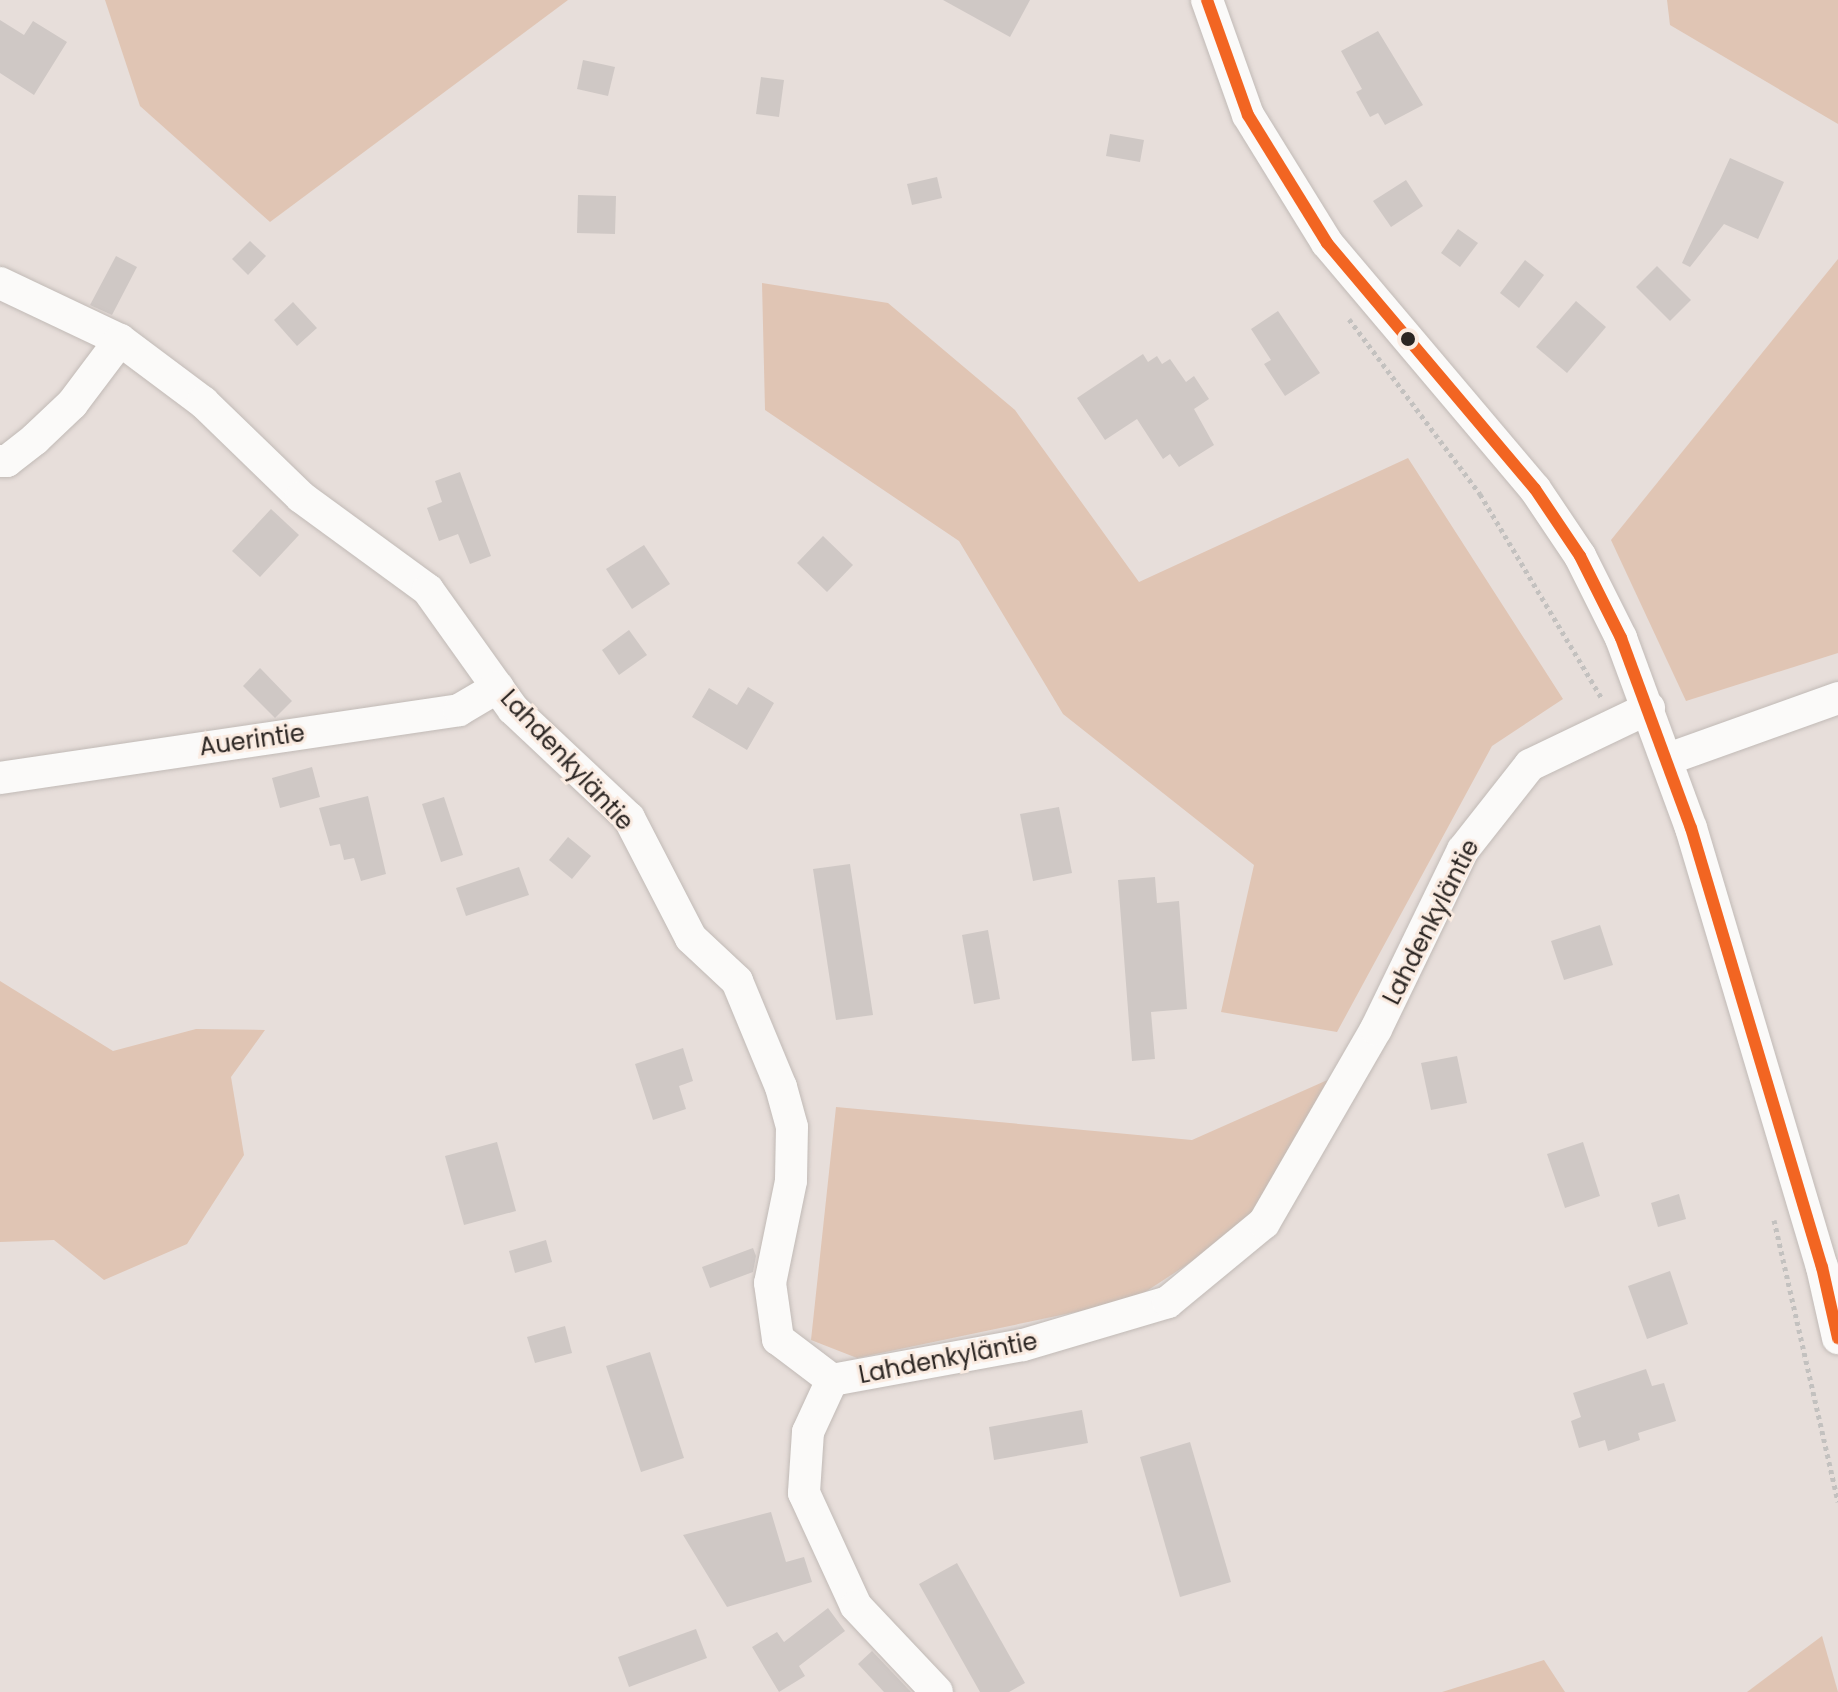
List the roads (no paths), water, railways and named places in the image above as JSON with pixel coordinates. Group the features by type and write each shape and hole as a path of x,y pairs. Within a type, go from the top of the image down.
{"street":[{"path":"1207,0 1248,115 1327,243 1535,489 1580,556 1621,638 1668,759 1802,1197 1838,1338"},
{"name":"Lahdenkyläntie","path":"0,283 120,340 203,402 301,497 428,590 513,709 629,818 691,938 737,981 781,1087 792,1127 791,1181 770,1283 778,1339 832,1380 1023,1345 1168,1302 1264,1223 1376,1029 1463,850 1530,765 1649,708"},
{"path":"0,461 7,461 35,439 72,404 120,340"},
{"name":"Auerintie","path":"0,778 459,710 498,687"},
{"path":"1668,759 1838,698"},
{"path":"832,1380 808,1432 804,1493 856,1606 937,1692"}]}
